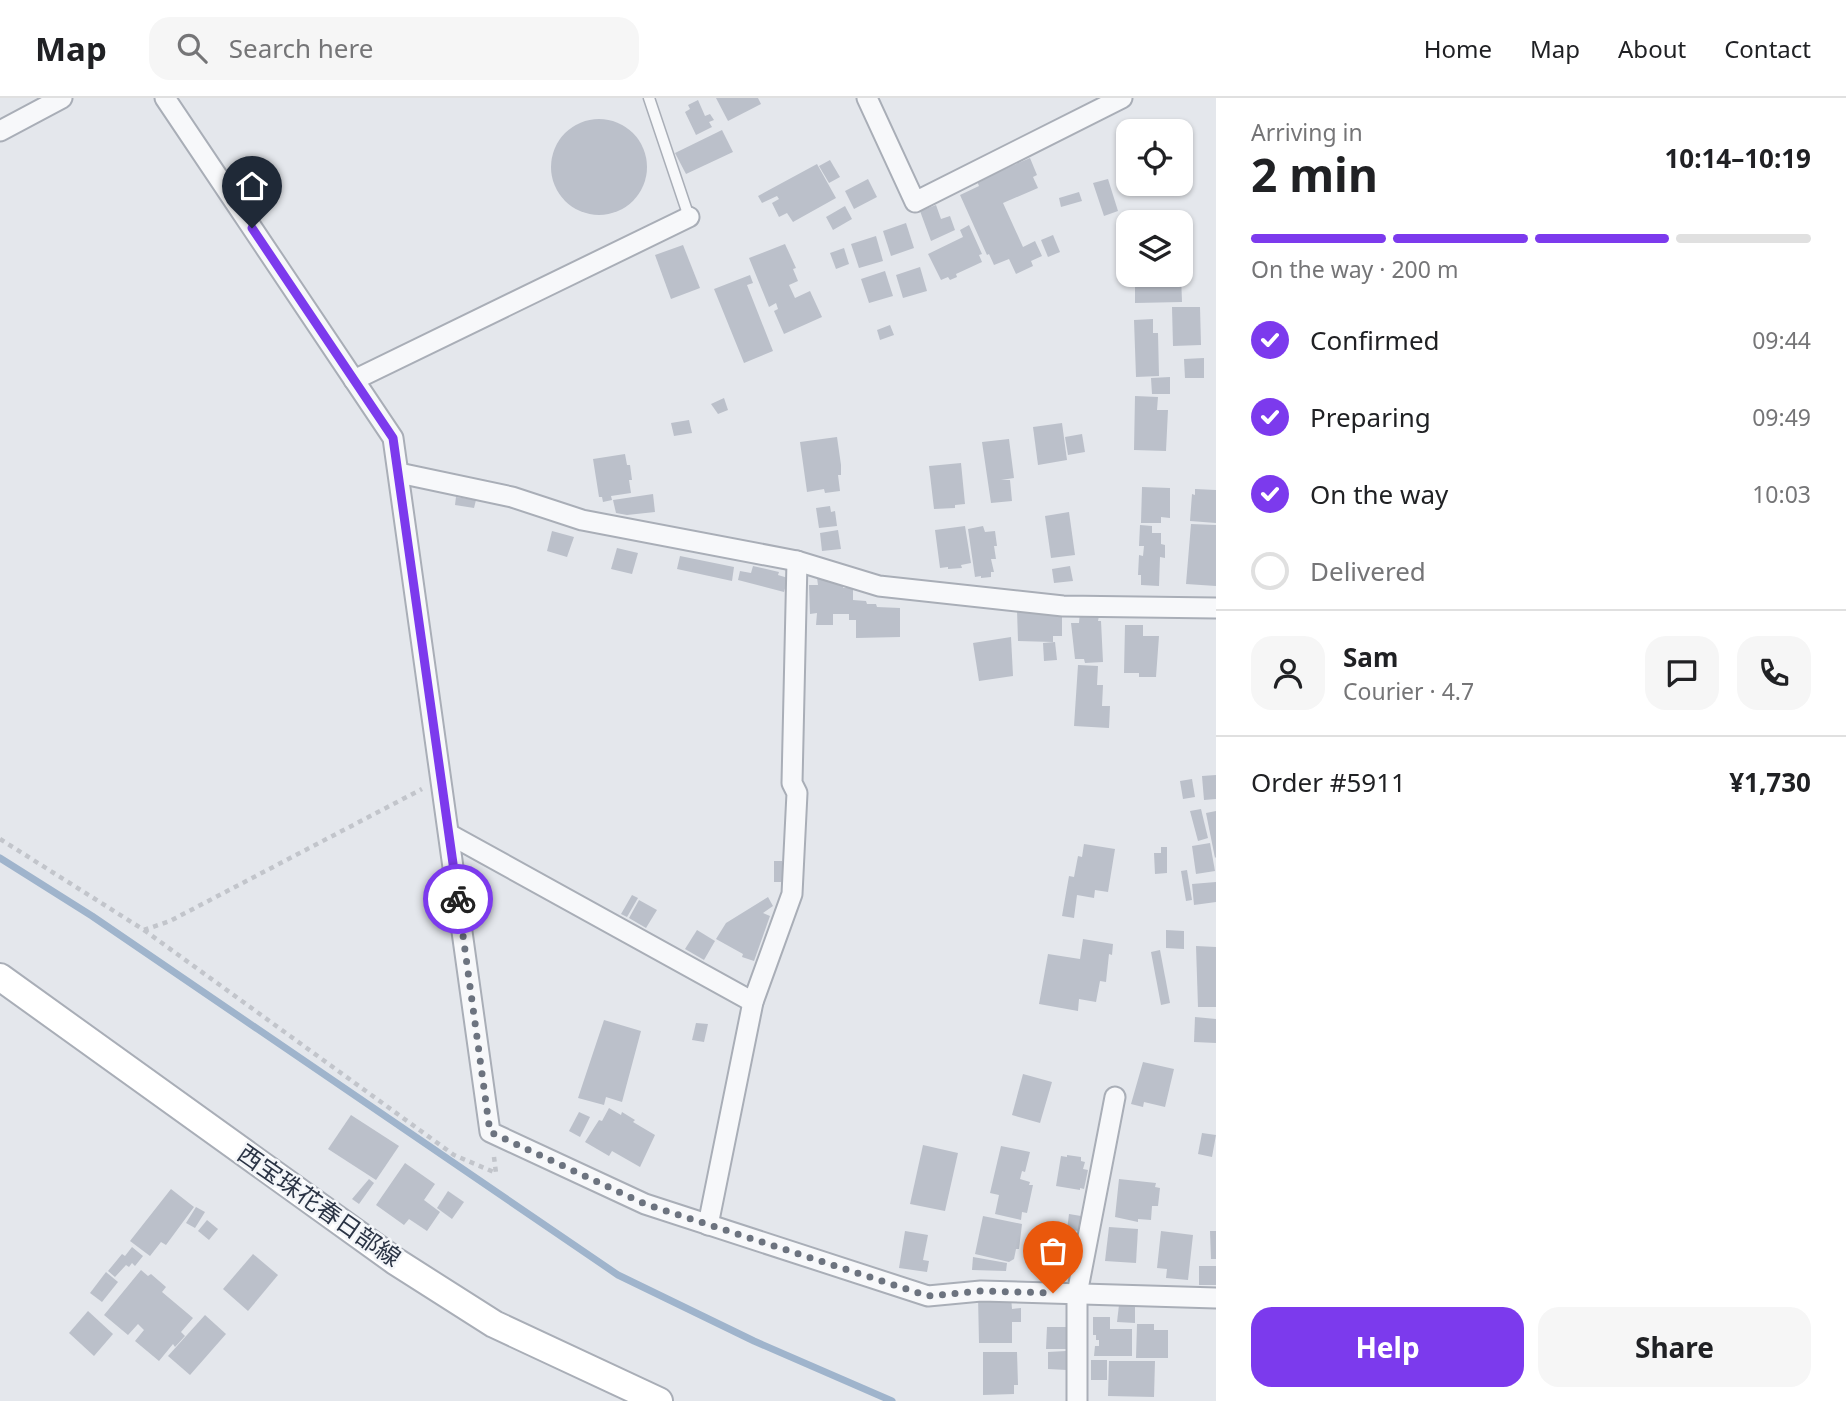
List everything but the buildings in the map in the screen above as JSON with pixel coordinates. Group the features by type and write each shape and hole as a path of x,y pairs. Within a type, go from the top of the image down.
{"main road":[{"name":"西宝珠花春日部線","path":"0,977 396,1261 472,1310 494,1324 659,1401"}],"street":[{"path":"0,131 62,98"},
{"path":"165,98 393,438 490,1132 645,1204 928,1296 981,1291 1216,1298"},
{"path":"867,98 915,202 1122,98"},
{"path":"354,380 689,217"},
{"path":"400,473 512,497 582,520 797,561 879,586 1063,606 1216,608"},
{"path":"708,1225 753,1002 792,894 797,793 792,783 797,561"},
{"path":"449,834 753,1002"},
{"path":"1077,1401 1077,1294 1115,1097"}],"lane":[{"path":"649,98 689,217"}],"path":[{"path":"144,930 170,921 442,779"},
{"path":"0,839 144,930 454,1155 496,1174 490,1132"}],"waterway":[{"path":"0,858 92,916 618,1275 754,1341 892,1401"}],"way so far":[{"path":"458,899 490,1132 645,1204 928,1296 981,1291 1053,1293"}],"route":[{"path":"252,228 393,438 458,899"}]}
